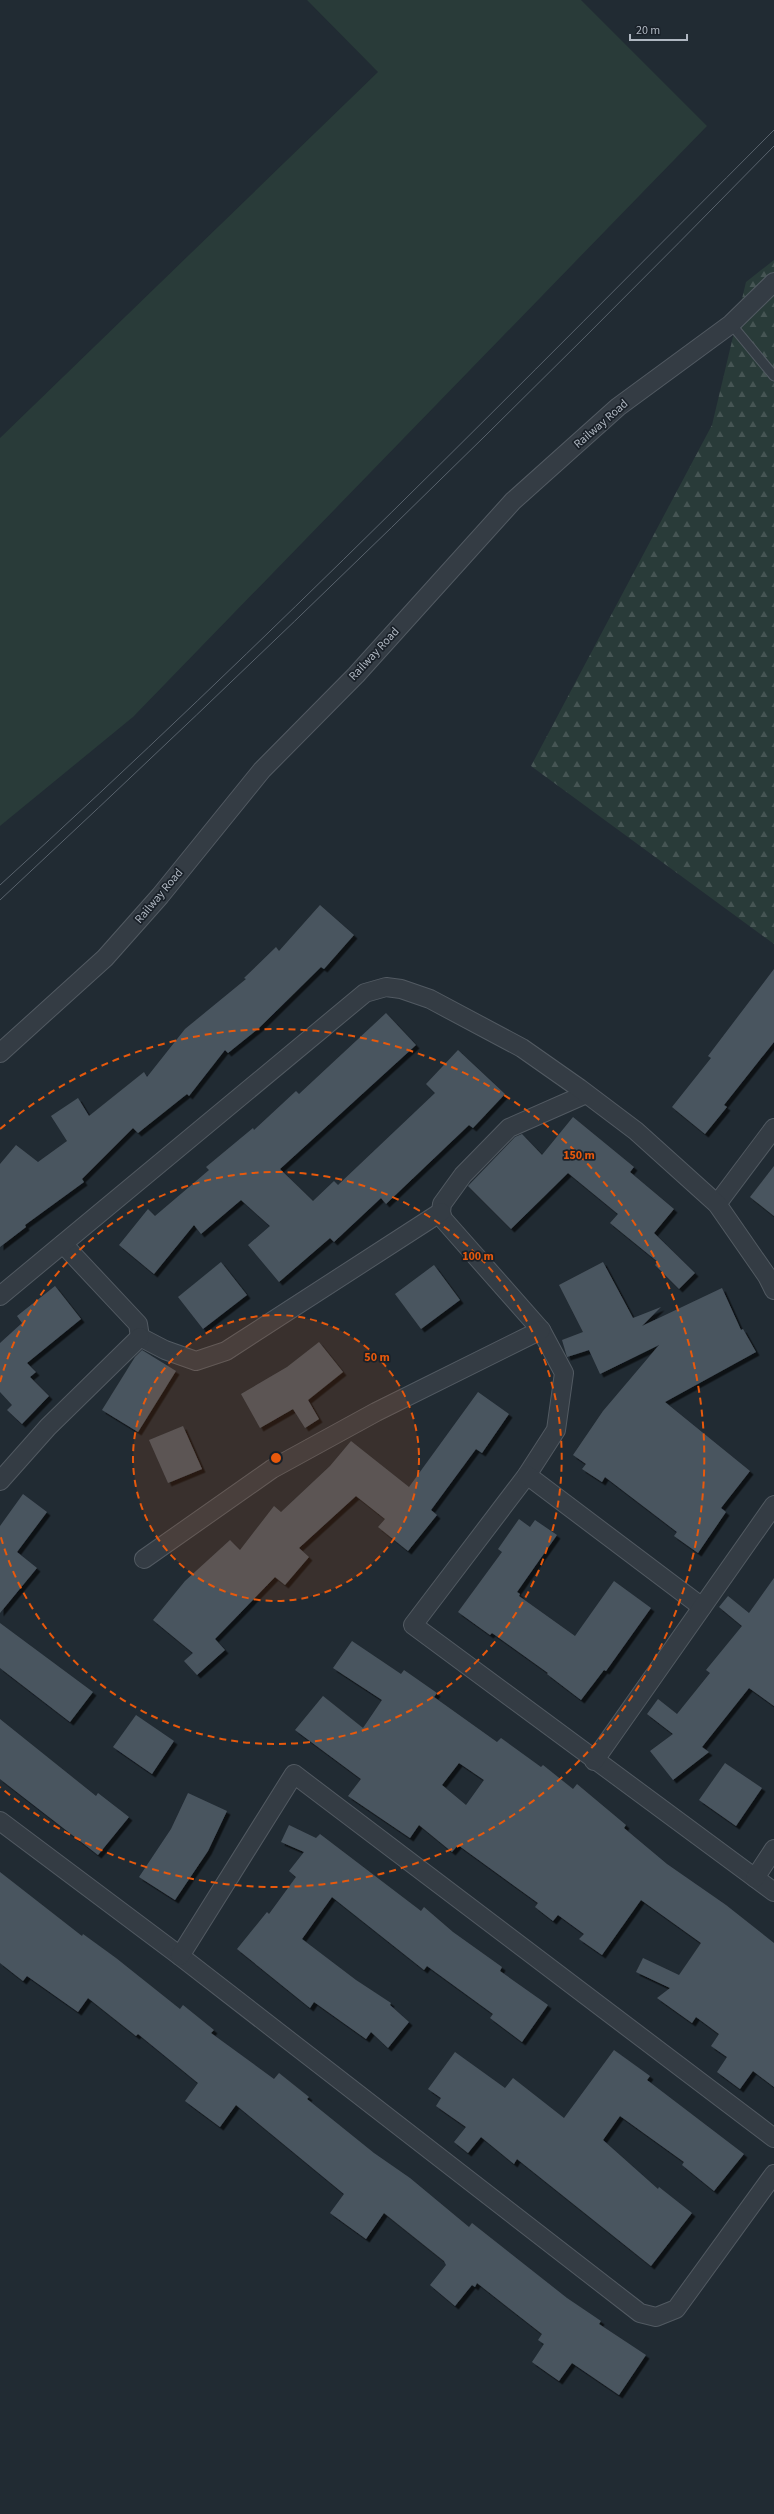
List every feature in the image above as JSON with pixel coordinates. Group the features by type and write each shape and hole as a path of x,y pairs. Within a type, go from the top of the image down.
{"street":[{"name":"Railway Road","path":"0,1053 105,958 160,896 262,770 356,675 513,501 618,407 731,324 774,282"},
{"path":"0,1296 365,993 386,987 430,999 522,1048 636,1131 717,1204 767,1276 774,1290"},
{"path":"586,1094 509,1128 463,1175 442,1204 441,1212 443,1219 541,1330 564,1373 556,1430 527,1475 413,1625 445,1646 594,1761 774,1892"},
{"path":"717,1204 774,1128"},
{"path":"140,1337 165,1350 196,1361 226,1351 441,1212"},
{"path":"63,1244 138,1324 140,1337"},
{"path":"144,1559 272,1469 376,1412 541,1330"},
{"path":"0,1481 48,1428 140,1337"},
{"path":"527,1475 702,1607"},
{"path":"594,1761 774,1505"},
{"path":"180,1956 294,1774 774,2138"},
{"path":"0,1821 180,1956 640,2313 656,2317 676,2310 774,2174"},
{"path":"754,1878 774,1850"}],"lane":[{"path":"731,324 774,376"}],"green space":[{"path":"307,0 581,0 707,126 133,717 0,826 0,438 378,72"},
{"path":"774,260 774,944 531,766 712,425 746,282"}],"building":[{"path":"320,905 354,935 324,969 321,967 259,1028 228,1053 225,1050 189,1096 187,1094 138,1133 133,1128 82,1179 84,1182 25,1225 26,1227 0,1247 0,1164 16,1145 38,1162 67,1141 51,1116 78,1098 89,1116 144,1072 147,1077 185,1029 246,979 244,978 276,947 279,951"},
{"path":"774,969 774,1042 724,1105 727,1107 705,1134 672,1107 711,1058 708,1056"},
{"path":"386,1013 416,1045 280,1169 313,1201 334,1181 338,1185 435,1093 426,1084 458,1050 505,1094 473,1128 469,1125 386,1204 381,1198 334,1242 330,1238 279,1282 248,1245 270,1226 241,1200 201,1234 194,1225 154,1274 119,1245 148,1209 155,1216 209,1170 206,1167 253,1128 254,1130 296,1091 299,1094"},
{"path":"573,1117 634,1167 630,1172 674,1209 654,1233 695,1273 679,1289 655,1265 658,1262 610,1223 618,1214 568,1173 511,1229 468,1186 515,1137 522,1134 542,1155"},
{"path":"774,1166 774,1216 750,1197"},
{"path":"221,1262 247,1295 203,1329 178,1297"},
{"path":"603,1262 633,1318 661,1307 642,1326 722,1288 741,1330 743,1329 756,1352 665,1402 750,1471 721,1508 726,1512 698,1553 674,1536 677,1532 605,1477 602,1482 582,1469 586,1464 573,1455 603,1411 659,1345 600,1374 589,1350 567,1357 562,1340 583,1332 559,1285"},
{"path":"434,1265 460,1300 421,1329 395,1294"},
{"path":"55,1286 81,1319 27,1363 36,1372 30,1377 49,1396 22,1424 7,1410 12,1405 0,1392 0,1343 22,1323 17,1316"},
{"path":"319,1342 343,1372 308,1400 319,1419 305,1428 293,1409 260,1428 241,1394 287,1367"},
{"path":"142,1350 176,1371 138,1432 102,1410 135,1357"},
{"path":"478,1392 509,1414 482,1453 476,1449 431,1510 437,1515 408,1551 378,1527 385,1519 356,1496 299,1548 309,1557 285,1585 275,1577 215,1639 225,1650 197,1675 184,1661 193,1653 153,1620 185,1581 230,1540 240,1550 274,1506 281,1512 330,1466 351,1441 409,1487"},
{"path":"183,1426 202,1469 168,1483 149,1440"},
{"path":"23,1494 47,1512 17,1552 37,1568 0,1613 0,1526"},
{"path":"519,1519 530,1527 535,1520 557,1535 517,1592 520,1594 519,1596 575,1636 614,1581 651,1608 606,1671 604,1670 581,1700 547,1674 548,1673 492,1633 490,1635 458,1612 502,1552 498,1549"},
{"path":"774,1578 774,1706 749,1688 702,1747 709,1752 673,1780 650,1751 673,1734 647,1714 658,1699 677,1714 710,1673 706,1670 742,1626 719,1607 728,1596 749,1613"},
{"path":"0,1623 93,1692 70,1722 0,1668"},
{"path":"352,1641 401,1674 404,1670 437,1693 434,1697 497,1742 501,1738 541,1767 543,1765 573,1789 577,1784 626,1825 624,1828 667,1864 726,1905 774,1943 774,2087 753,2071 740,2089 717,2072 727,2057 711,2046 719,2034 696,2017 692,2023 657,1998 670,1988 636,1972 643,1958 679,1975 701,1943 641,1900 602,1955 579,1939 584,1934 558,1915 553,1921 535,1907 538,1903 458,1845 452,1852 419,1825 410,1838 348,1796 361,1779 295,1730 323,1696 363,1728 382,1700 333,1668","holes":["459,1763 484,1780 466,1805 442,1785"]},
{"path":"136,1715 174,1741 152,1774 113,1747"},
{"path":"0,1719 96,1796 98,1793 129,1817 98,1855 0,1779"},
{"path":"725,1763 762,1788 736,1826 699,1800"},
{"path":"188,1793 227,1811 208,1851 175,1900 139,1877 171,1829"},
{"path":"289,1825 316,1838 320,1834 421,1911 424,1907 453,1932 502,1967 500,1971 548,2005 522,2042 490,2018 493,2014 427,1966 424,1970 332,1897 302,1939 356,1980 391,2003 390,2005 409,2022 388,2048 371,2032 366,2039 314,2002 310,2008 237,1949 267,1912 269,1914 296,1877 289,1871 304,1852 281,1842"},
{"path":"0,1872 82,1936 83,1934 116,1958 180,2009 183,2005 214,2030 211,2033 274,2079 279,2073 309,2097 307,2099 374,2153 410,2178 469,2227 472,2223 567,2298 601,2321 599,2324 646,2355 619,2395 572,2363 559,2381 532,2362 544,2344 538,2340 542,2334 477,2283 475,2287 472,2285 455,2306 430,2285 446,2265 444,2261 384,2213 366,2239 330,2213 344,2194 236,2105 220,2127 185,2101 198,2083 138,2034 136,2036 88,1998 78,2012 27,1976 23,1981 0,1963"},
{"path":"614,2050 650,2076 647,2080 744,2154 714,2191 682,2165 684,2162 620,2116 603,2140 658,2189 659,2187 692,2213 651,2266 517,2159 514,2164 481,2137 468,2153 454,2142 466,2127 436,2106 441,2098 428,2089 455,2052 505,2088 513,2078 564,2118"}],"tram line":[{"path":"0,885 295,607 488,417 774,130"},
{"path":"0,900 99,808 392,528 584,338 774,146"}]}
